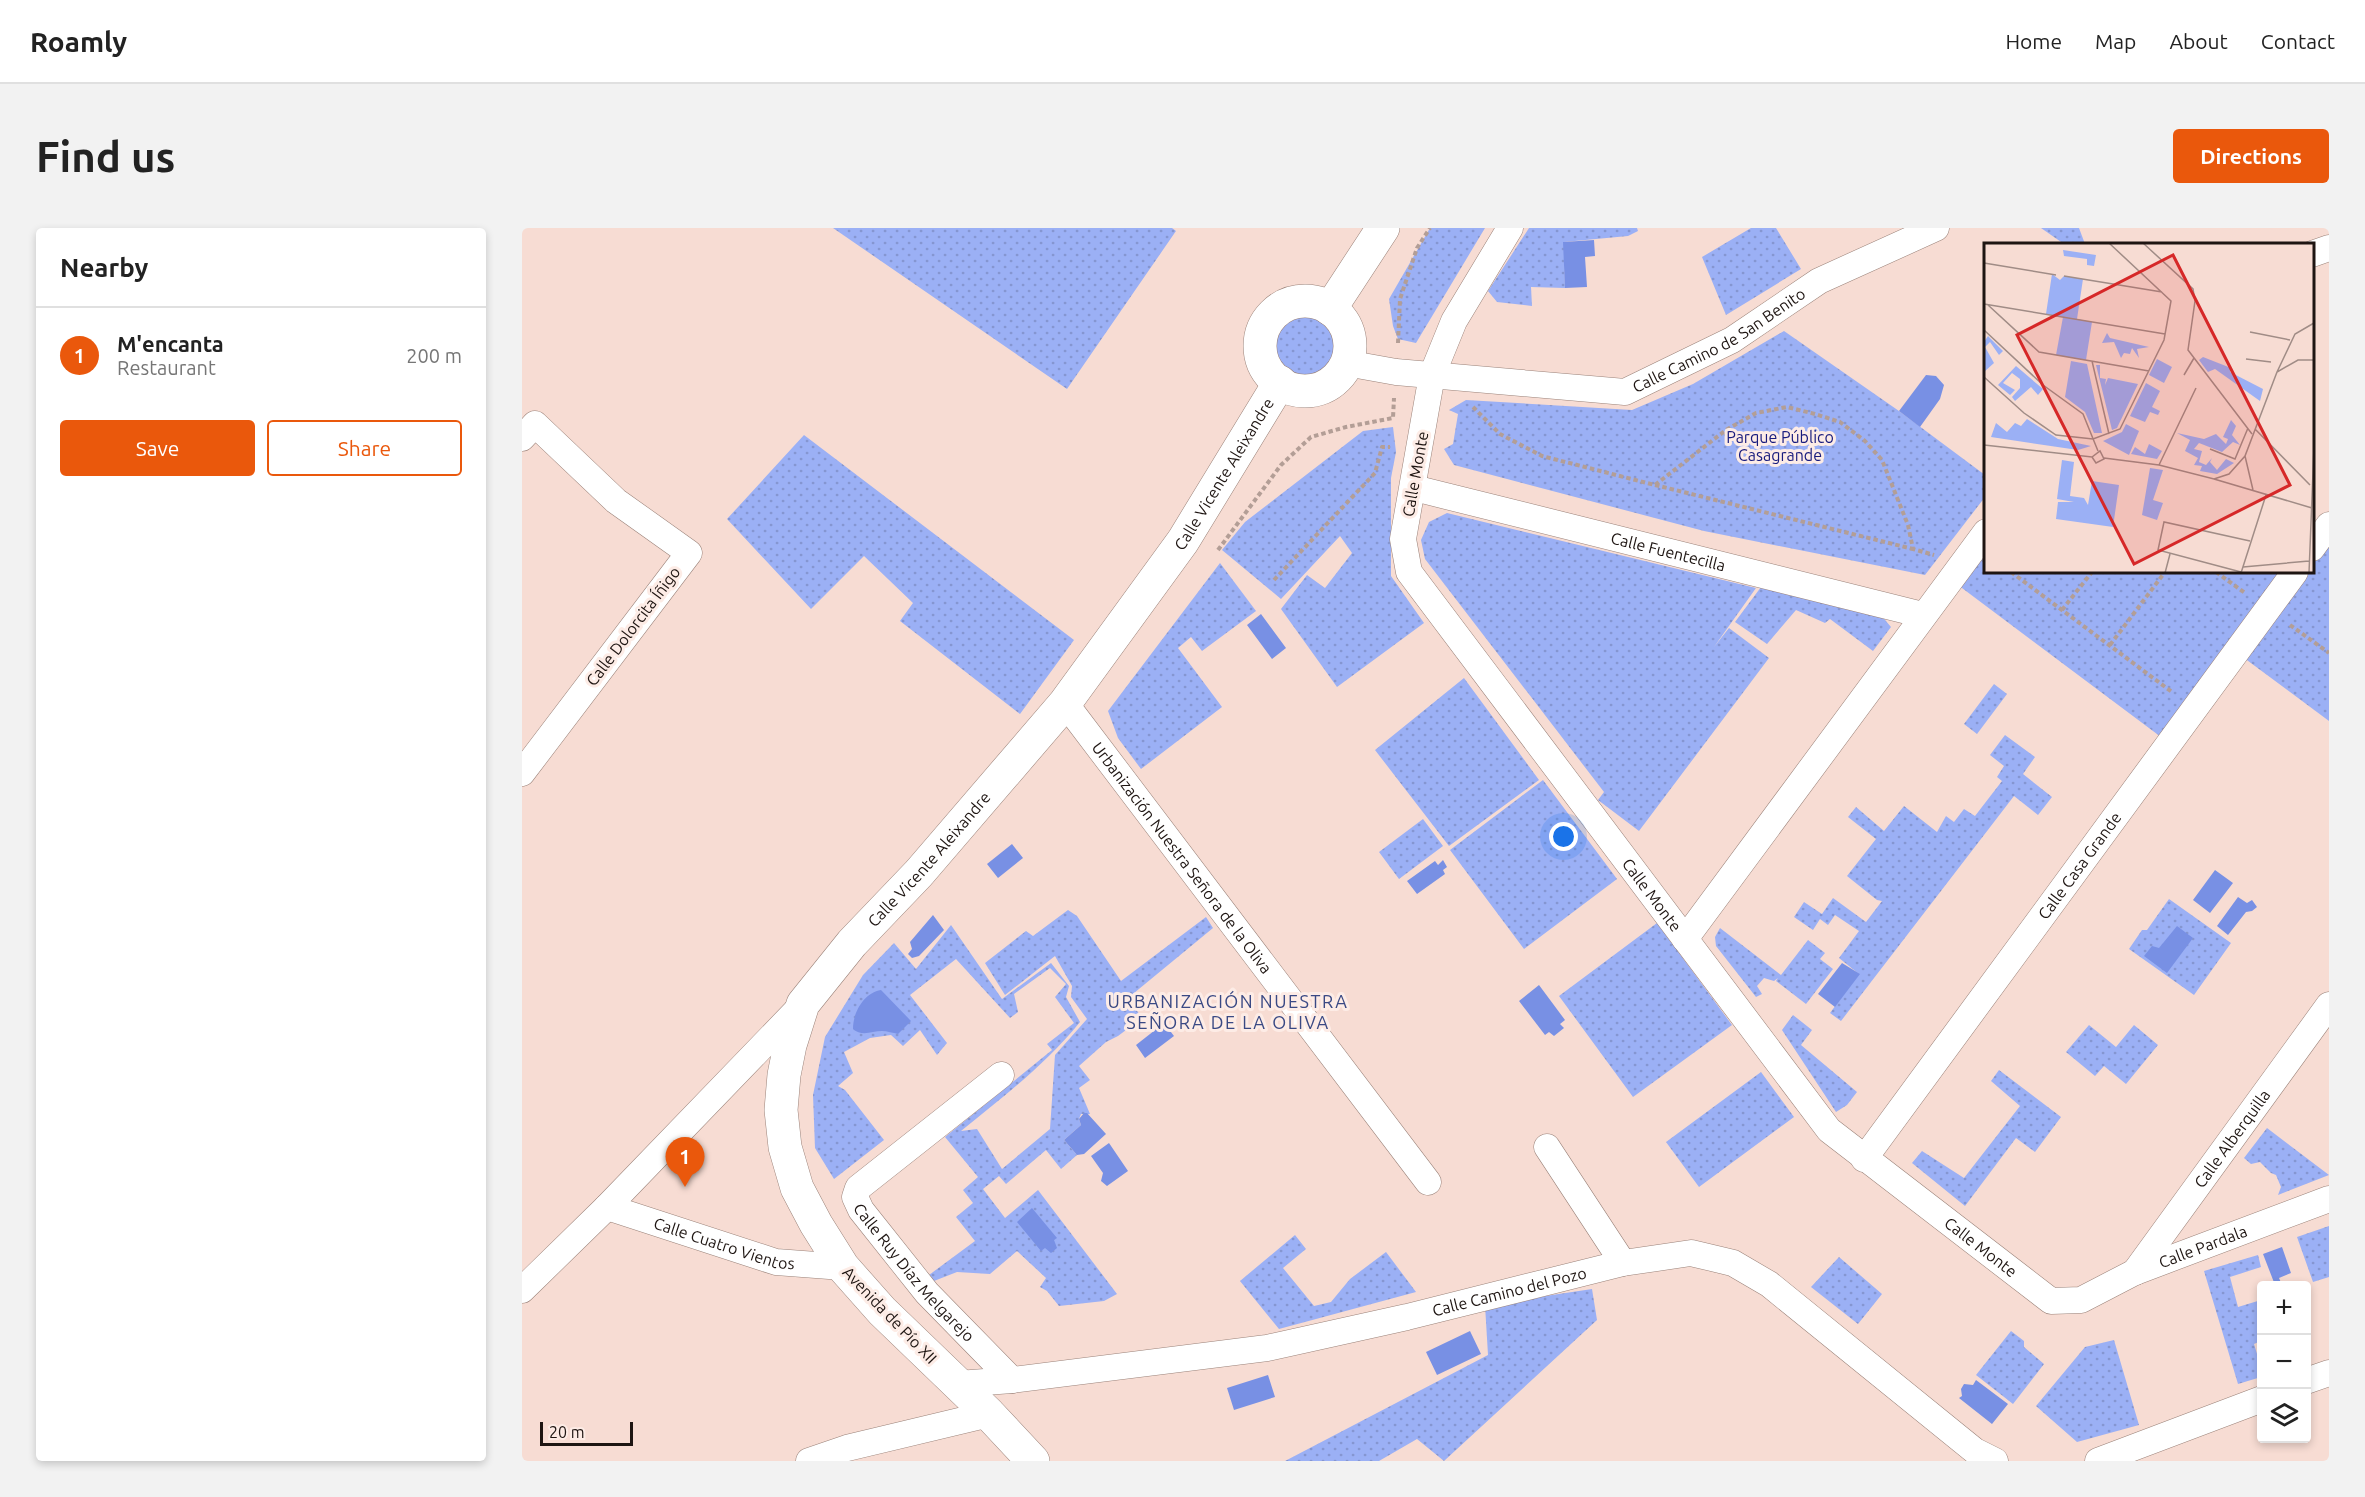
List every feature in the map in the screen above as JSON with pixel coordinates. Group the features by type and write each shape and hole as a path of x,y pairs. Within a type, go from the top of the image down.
{"main road":[{"path":"1330,309 1383,228"},
{"path":"1302,301 1317,303 1330,309 1341,320 1348,333 1350,348 1346,363 1339,375 1328,385 1314,390 1300,391 1280,382 1265,367 1260,353 1260,339 1265,325 1274,313 1302,301"},
{"name":"Calle Vicente Aleixandre","path":"803,1004 852,943 919,873 1065,703 1183,541 1280,382"},
{"name":"Avenida de Pío XII","path":"803,1004 790,1045 784,1075 781,1110 785,1147 797,1188 843,1267 882,1311 989,1414 1033,1461"}],"street":[{"name":"Calle Monte","path":"1510,228 1454,321 1432,375 1414,488 1403,539 1409,572 1829,1130 2051,1301 2081,1300"},
{"name":"Calle Camino de San Benito","path":"1346,363 1396,372 1625,392 1732,340 1819,281 1936,228"},
{"path":"2314,254 2329,248"},
{"name":"Calle Dolorcita Íñigo","path":"522,773 689,553 616,501 529,431"},
{"name":"Calle Fuentecilla","path":"1414,488 1923,615"},
{"path":"2314,547 2329,525"},
{"path":"1684,939 1984,535"},
{"name":"Calle Casa Grande","path":"1864,1159 2294,573"},
{"name":"Urbanización Nuestra Señora de la Oliva","path":"1065,703 1428,1182"},
{"name":"Calle Vicente Aleixandre","path":"526,1277 608,1207 803,1004"},
{"name":"Calle Alberquilla","path":"2135,1272 2329,1005"},
{"name":"Calle Ruy Díaz Melgarejo","path":"1001,1075 858,1188 855,1197 861,1210 927,1293 1012,1380"},
{"path":"1547,1147 1623,1263"},
{"name":"Calle Pardala","path":"2081,1300 2135,1272 2329,1199"},
{"name":"Calle Cuatro Vientos","path":"608,1207 776,1262 843,1267"},
{"name":"Calle Camino del Pozo","path":"958,1384 1012,1380 1267,1348 1407,1317 1623,1263 1691,1253 1733,1263 1769,1284 1975,1451 1995,1461"},
{"path":"2311,1379 2329,1372"},
{"path":"2100,1460 2257,1401"},
{"path":"809,1461 847,1448 989,1414"}],"path":[{"path":"1216,553 1281,465 1311,437 1346,427 1393,418 1400,299 1417,248 1430,228"},
{"path":"1466,400 1500,434 1542,456 1940,557"},
{"path":"1655,485 1726,430 1756,413 1787,407 1840,422 1865,441 1882,460 1908,525 1913,549"},
{"path":"1274,580 1375,473 1382,447 1421,444"},
{"path":"2012,573 2194,708"},
{"path":"2062,610 2091,573"},
{"path":"2110,645 2163,573"},
{"path":"2217,573 2329,653"}],"green space":[{"path":"833,228 1172,228 1176,231 1067,389"},
{"path":"1430,228 1485,228 1416,343 1398,339 1393,326 1389,299"},
{"path":"1529,228 1637,228 1638,231 1628,236 1564,242 1565,288 1531,287 1532,306 1497,302 1488,291"},
{"path":"1751,228 1776,228 1801,269 1726,315 1702,257"},
{"path":"2041,228 2079,228 2085,243 2063,243"},
{"path":"1305,308 1326,314 1336,324 1342,345 1336,366 1326,376 1305,382 1284,376 1274,366 1268,345 1274,324 1284,314"},
{"name":"Parque Público Casagrande","path":"1784,331 1899,411 1984,474 1984,498 1925,575 1704,531 1454,465 1444,449 1453,444 1458,414 1449,410 1466,400 1632,410 1693,384"},
{"path":"1393,427 1396,452 1391,478 1391,576 1424,623 1337,687 1281,609 1307,575 1325,588 1352,553 1340,536 1281,599 1222,550 1245,522 1363,431"},
{"path":"804,435 1074,640 1020,714 900,621 913,603 864,556 811,609 727,519"},
{"path":"1447,513 1756,588 1714,647 1729,628 1769,658 1639,831 1598,800 1604,792 1425,559 1421,540 1429,522"},
{"path":"2329,525 2329,721 2236,652 2169,743 1950,579 1984,533 1984,573 2314,573 2314,547"},
{"path":"1220,563 1256,611 1202,651 1191,637 1178,648 1222,707 1141,769 1118,738 1108,711"},
{"path":"1761,587 1880,614 1891,627 1873,651 1830,619 1825,623 1796,610 1767,644 1735,622"},
{"path":"1464,678 1539,780 1449,846 1375,750"},
{"path":"1994,684 2007,694 1977,734 1964,724"},
{"path":"2005,735 2035,757 2023,774 2052,797 2038,815 2014,796 1841,1021 1830,1013 1859,974 1839,958 1859,931 1835,915 1828,925 1820,919 1813,930 1794,917 1804,902 1822,914 1833,898 1866,922 1882,901 1877,900 1847,876 1876,839 1848,817 1856,807 1884,831 1904,806 1937,832 1946,816 1954,822 1964,809 1975,816 2002,781 1997,777 2004,766 1990,755"},
{"path":"1543,780 1617,879 1524,949 1450,850"},
{"path":"1423,819 1443,846 1399,879 1379,852"},
{"path":"2169,899 2231,943 2194,995 2129,949 2142,930 2147,930"},
{"path":"1068,910 1077,916 1121,981 1206,917 1213,928 1128,998 1142,1018 1106,1042 1079,1066 1090,1080 1079,1088 1090,1114 1081,1114 1079,1119 1081,1125 1064,1140 1077,1155 1061,1169 1046,1150 1006,1184 999,1176 983,1189 1005,1218 1038,1190 1117,1294 1104,1301 1059,1306 1047,1291 1040,1287 1046,1278 1017,1251 990,1274 957,1272 934,1281 929,1275 975,1241 956,1217 973,1203 963,1190 978,1177 945,1137 1052,1050 1047,1044 1074,1023 1055,997 1066,984 1050,968 1014,994 1018,1012 1010,1018 956,959 910,995 947,1043 937,1055 920,1030 903,1046 891,1035 870,1038 844,1052 853,1073 838,1086 845,1090 884,1140 834,1179 815,1148 813,1095 825,1037 863,975 894,943 916,969 951,925 1002,999 1051,963 1069,986 1066,997 1080,1022 1038,1066 961,1131 977,1129 1002,1169 1050,1129 1055,1055 1087,1019 1071,997 1072,986 1055,956 1005,995 985,963 1026,931 1033,936"},
{"path":"1657,923 1732,1025 1633,1097 1559,996"},
{"path":"1720,928 1781,975 1808,940 1825,953 1820,959 1833,969 1806,1004 1776,981 1778,978 1774,981 1764,978 1757,986 1762,994 1756,997 1716,946 1715,937"},
{"path":"1793,1015 1812,1030 1801,1045 1857,1092 1847,1105 1836,1112 1782,1030"},
{"path":"2089,1025 2116,1047 2134,1025 2158,1045 2126,1084 2104,1066 2095,1076 2066,1052"},
{"path":"1999,1070 2061,1117 2035,1152 2016,1138 1965,1206 1912,1163 1922,1151 1964,1178 2020,1106 1991,1081"},
{"path":"1761,1072 1794,1117 1699,1187 1666,1142"},
{"path":"2267,1128 2329,1175 2278,1195 2281,1187 2276,1175 2260,1162 2251,1164 2244,1158"},
{"path":"2329,1226 2329,1277 2313,1282 2297,1237"},
{"path":"1295,1235 1306,1249 1283,1268 1314,1306 1331,1302 1350,1279 1386,1252 1416,1292 1279,1329 1240,1281"},
{"path":"2258,1255 2261,1267 2230,1277 2238,1307 2257,1301 2257,1343 2254,1344 2257,1354 2257,1378 2238,1384 2204,1271"},
{"path":"1839,1257 1882,1294 1858,1324 1811,1287"},
{"path":"1592,1289 1597,1320 1444,1461 1417,1439 1379,1461 1285,1461 1488,1355 1485,1305"},
{"path":"2011,1331 2024,1341 2024,1347 2044,1364 2013,1404 1976,1375"},
{"path":"2114,1340 2139,1425 2077,1442 2036,1406 2085,1347"}],"shaded area":[{"path":"1594,240 1595,256 1585,257 1587,287 1565,288 1563,242"},
{"path":"1926,375 1936,376 1944,385 1940,399 1920,427 1899,411"},
{"path":"1261,614 1286,648 1272,659 1247,625"},
{"path":"1012,844 1023,858 998,878 987,864"},
{"path":"1443,860 1447,867 1443,870 1445,874 1417,894 1407,881 1435,861 1438,865"},
{"path":"2215,870 2233,883 2210,913 2193,900"},
{"path":"2238,897 2247,903 2252,900 2257,907 2246,912 2228,935 2217,926"},
{"path":"933,915 944,930 919,956 912,958 908,954 912,949 910,942"},
{"path":"2177,926 2193,938 2167,973 2144,956 2152,946 2159,948"},
{"path":"1842,963 1860,974 1835,1007 1818,994"},
{"path":"1539,985 1565,1020 1560,1024 1564,1028 1554,1036 1549,1032 1545,1035 1519,1001"},
{"path":"881,990 911,1021 898,1034 884,1031 863,1033 856,1031 853,1029 857,1010 869,995"},
{"path":"1164,1023 1174,1036 1145,1058 1136,1045"},
{"path":"1087,1113 1106,1134 1084,1154 1077,1155 1064,1140 1081,1125 1079,1119"},
{"path":"1109,1143 1128,1171 1107,1186 1101,1181 1103,1173 1091,1156"},
{"path":"1032,1208 1057,1238 1054,1240 1057,1248 1051,1253 1045,1248 1041,1251 1017,1222"},
{"path":"2282,1247 2291,1273 2279,1278 2280,1281 2273,1281 2263,1254"},
{"path":"1470,1331 1481,1354 1437,1375 1426,1352"},
{"path":"1268,1375 1275,1397 1234,1410 1227,1388"},
{"path":"1976,1380 2008,1404 1992,1424 1959,1398 1962,1396 1961,1389 1964,1384 1973,1385"}],"place":[{"name":"M'encanta","path":"685,1187"}],"district":[{"name":"URBANIZACIÓN NUESTRA SEÑORA DE LA OLIVA","path":"1228,1012"}]}
